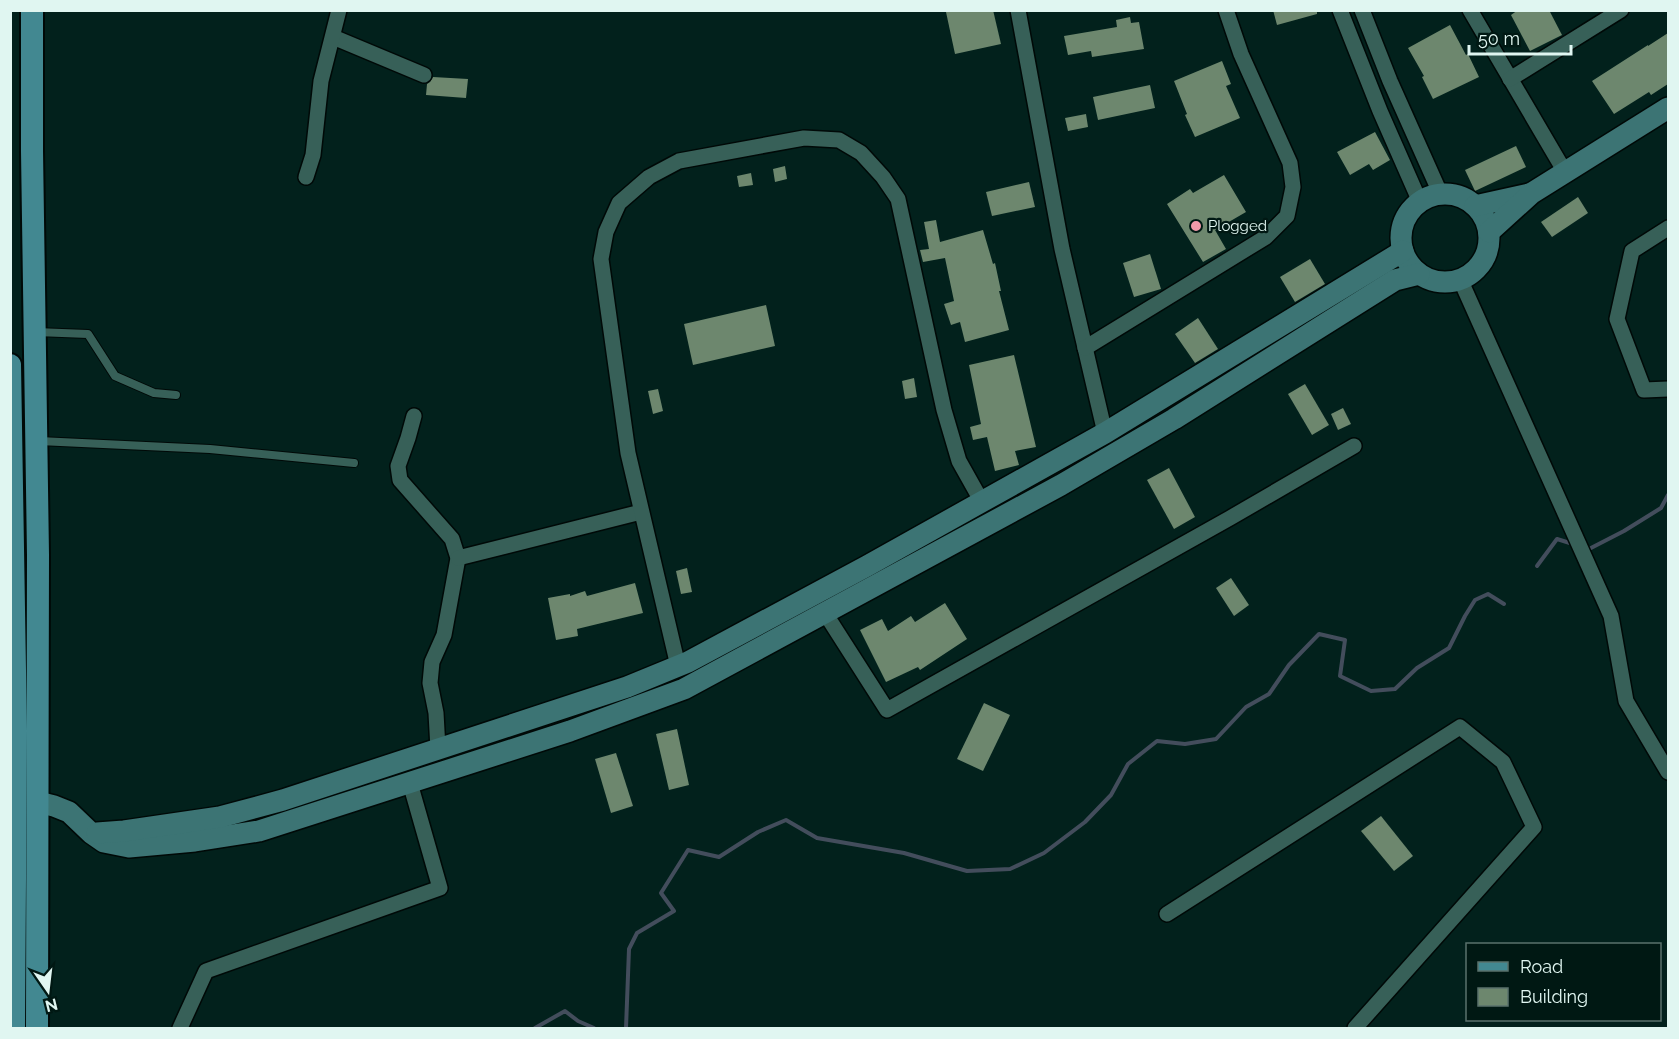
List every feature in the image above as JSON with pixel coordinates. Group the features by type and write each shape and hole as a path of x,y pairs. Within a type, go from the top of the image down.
{"main road":[{"path":"32,10 38,802 37,1029"},
{"path":"10,365 16,731 13,826 14,1029"}],"street":[{"path":"306,177 313,155 321,81 339,10"},
{"path":"1018,10 1062,249 1105,433"},
{"path":"1085,348 1266,237 1287,216 1293,187 1290,163 1241,54 1226,10"},
{"path":"1340,10 1380,111 1420,202"},
{"path":"1362,10 1390,81 1441,195"},
{"path":"1470,10 1565,172"},
{"path":"1510,79 1621,10"},
{"path":"333,37 424,75"},
{"path":"1489,232 1532,193 1668,108"},
{"path":"678,666 628,453 602,259 606,232 619,203 649,177 679,161 804,138 839,140 861,153 883,177 898,199 944,410 959,461 982,502"},
{"path":"1475,206 1532,193"},
{"path":"1448,194 1463,198 1475,206 1485,218 1489,232 1488,247 1483,261 1473,272 1460,279 1446,282 1432,280 1419,274 1409,264 1403,252 1401,238 1410,212 1420,202 1441,195 1448,194"},
{"path":"1668,228 1632,251 1617,318 1644,390 1668,389"},
{"path":"91,833 124,831 220,817 283,800 627,687 678,666 867,566 1105,433 1403,252"},
{"path":"38,802 69,812 104,842 129,847 195,841 259,831 570,731 684,689 1051,491 1174,419 1395,280 1419,274"},
{"path":"1460,279 1611,616 1626,701 1668,772"},
{"path":"414,416 398,465 400,480 452,539 458,558 444,635 432,662 430,683 436,713 438,749"},
{"path":"825,614 887,710 1354,446"},
{"path":"458,558 642,512"},
{"path":"1167,914 1460,727 1503,762 1534,827 1355,1029"},
{"path":"180,1029 206,971 440,888 410,783"}],"lane":[{"path":"35,332 88,334 115,376 154,393 176,395"},
{"path":"36,441 210,449 354,463"}],"building":[{"path":"993,10 1001,44 955,54 946,12"},
{"path":"1273,10 1317,10 1317,14 1277,25"},
{"path":"1518,10 1549,10 1562,35 1530,51 1511,15"},
{"path":"1130,17 1131,23 1139,22 1144,49 1092,57 1091,51 1068,55 1064,36 1117,27 1116,20"},
{"path":"1450,25 1479,77 1433,99 1422,77 1424,76 1408,48"},
{"path":"1668,33 1668,84 1651,95 1649,92 1614,114 1592,81"},
{"path":"1222,61 1231,84 1226,86 1240,118 1195,137 1174,81"},
{"path":"433,77 468,79 466,98 426,95 427,84"},
{"path":"1150,85 1155,108 1098,120 1093,97"},
{"path":"1086,114 1088,127 1068,131 1065,118"},
{"path":"1375,132 1390,160 1373,170 1369,164 1350,175 1337,152"},
{"path":"1516,146 1526,167 1475,191 1465,170"},
{"path":"785,166 787,179 775,182 773,169"},
{"path":"751,173 753,185 739,187 737,176"},
{"path":"1224,175 1246,212 1215,230 1226,249 1203,262 1167,204 1190,189 1193,193"},
{"path":"1029,182 1035,207 992,216 986,192"},
{"path":"1578,197 1588,213 1552,237 1541,222"},
{"path":"936,220 940,242 983,230 993,264 995,263 1001,291 999,291 1009,330 965,342 960,322 951,325 944,304 954,301 945,258 923,262 920,250 929,249 924,222"},
{"path":"1150,254 1161,289 1134,297 1123,263"},
{"path":"1310,259 1325,284 1295,302 1280,277"},
{"path":"766,305 775,346 693,365 684,324"},
{"path":"1198,318 1218,349 1195,363 1175,334"},
{"path":"1014,355 1036,447 1015,451 1019,465 995,471 987,437 973,440 970,427 981,424 969,365"},
{"path":"914,378 917,397 905,399 902,381"},
{"path":"1305,384 1329,425 1312,435 1288,394"},
{"path":"658,389 663,411 653,414 648,391"},
{"path":"1343,408 1351,424 1338,430 1331,414"},
{"path":"1169,468 1195,517 1174,529 1147,480"},
{"path":"687,568 692,592 681,594 676,571"},
{"path":"1231,578 1249,605 1234,616 1216,588"},
{"path":"635,583 643,613 577,629 578,636 556,640 548,598 570,594 570,596 585,591 587,596"},
{"path":"945,603 967,639 920,670 918,667 886,682 860,630 882,619 888,631 911,616 915,622"},
{"path":"984,703 1010,715 983,771 957,759"},
{"path":"677,729 689,785 669,790 656,734"},
{"path":"616,753 633,806 611,813 595,759"},
{"path":"1381,816 1413,856 1394,871 1361,831"}],"waterway":[{"path":"1586,548 1589,549 1624,531 1661,508 1668,495"},
{"path":"1537,566 1557,539 1573,544"},
{"path":"626,1028 629,949 637,933 674,911 661,893 688,850 719,857 758,832 786,820 817,838 904,853 967,871 1010,869 1044,853 1085,822 1111,795 1128,764 1157,741 1185,744 1216,739 1246,707 1269,694 1289,665 1319,634 1345,640 1340,676 1371,691 1395,689 1417,668 1449,648 1475,600 1488,594 1504,604"},
{"path":"535,1028 565,1011 578,1021 594,1028"}],"place":[{"name":"Plogged","path":"1196,226"}]}
